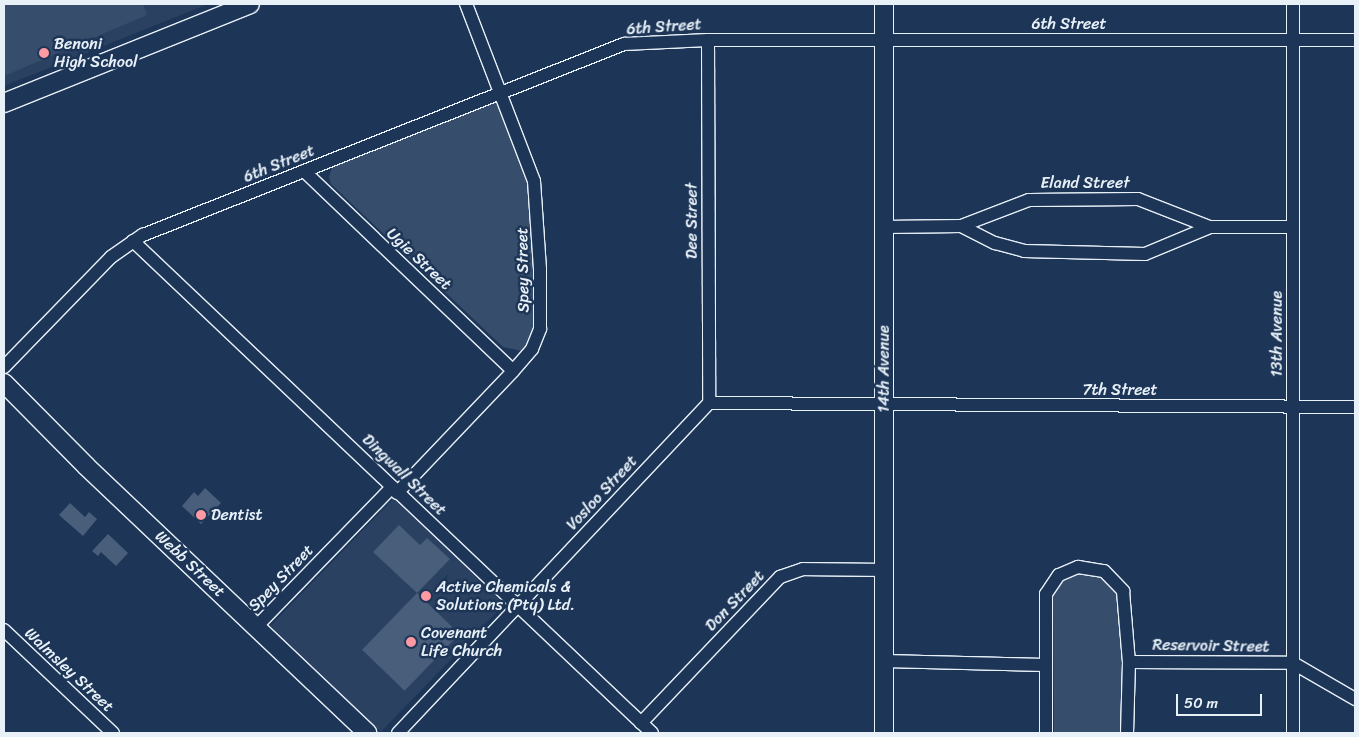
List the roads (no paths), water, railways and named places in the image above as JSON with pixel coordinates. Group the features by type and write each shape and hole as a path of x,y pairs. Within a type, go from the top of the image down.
{"street":[{"path":"4,103 250,4"},
{"name":"Spey Street","path":"257,626 513,370 538,336 540,269 534,181 502,92 466,4"},
{"name":"14th Avenue","path":"884,4 884,733"},
{"name":"13th Avenue","path":"1293,4 1293,733"},
{"name":"6th Street","path":"4,367 111,257 133,241 624,44 708,40 1355,40"},
{"name":"Dee Street","path":"708,40 709,403"},
{"name":"Ugie Street","path":"304,171 513,370"},
{"name":"Eland Street","path":"884,227 961,226 1022,201 1138,199 1210,227 1293,227"},
{"name":"Eland Street","path":"961,226 995,243 1024,251 1145,254 1210,227"},
{"name":"Dingwall Street","path":"133,241 652,733"},
{"name":"Webb Street","path":"7,390 257,626 366,733"},
{"path":"709,403 884,406"},
{"name":"Vosloo Street","path":"398,733 709,403"},
{"name":"7th Street","path":"884,406 1355,407"},
{"name":"Reservoir Street","path":"1046,733 1044,665 1046,594 1059,575 1078,567 1104,571 1120,585 1126,604 1129,662 1128,733"},
{"name":"Don Street","path":"640,722 780,577 803,568 883,570"},
{"name":"Walmsley Street","path":"4,630 113,733"},
{"path":"884,661 1044,665"},
{"name":"Reservoir Street","path":"1129,662 1293,663"},
{"path":"1293,663 1355,698"}],"place":[{"name":"Benoni High School","path":"44,53"},
{"name":"Dentist","path":"201,515"},
{"name":"Active Chemicals & Solutions (Pty) Ltd.","path":"426,596"},
{"name":"Covenant Life Church","path":"411,642"}]}
